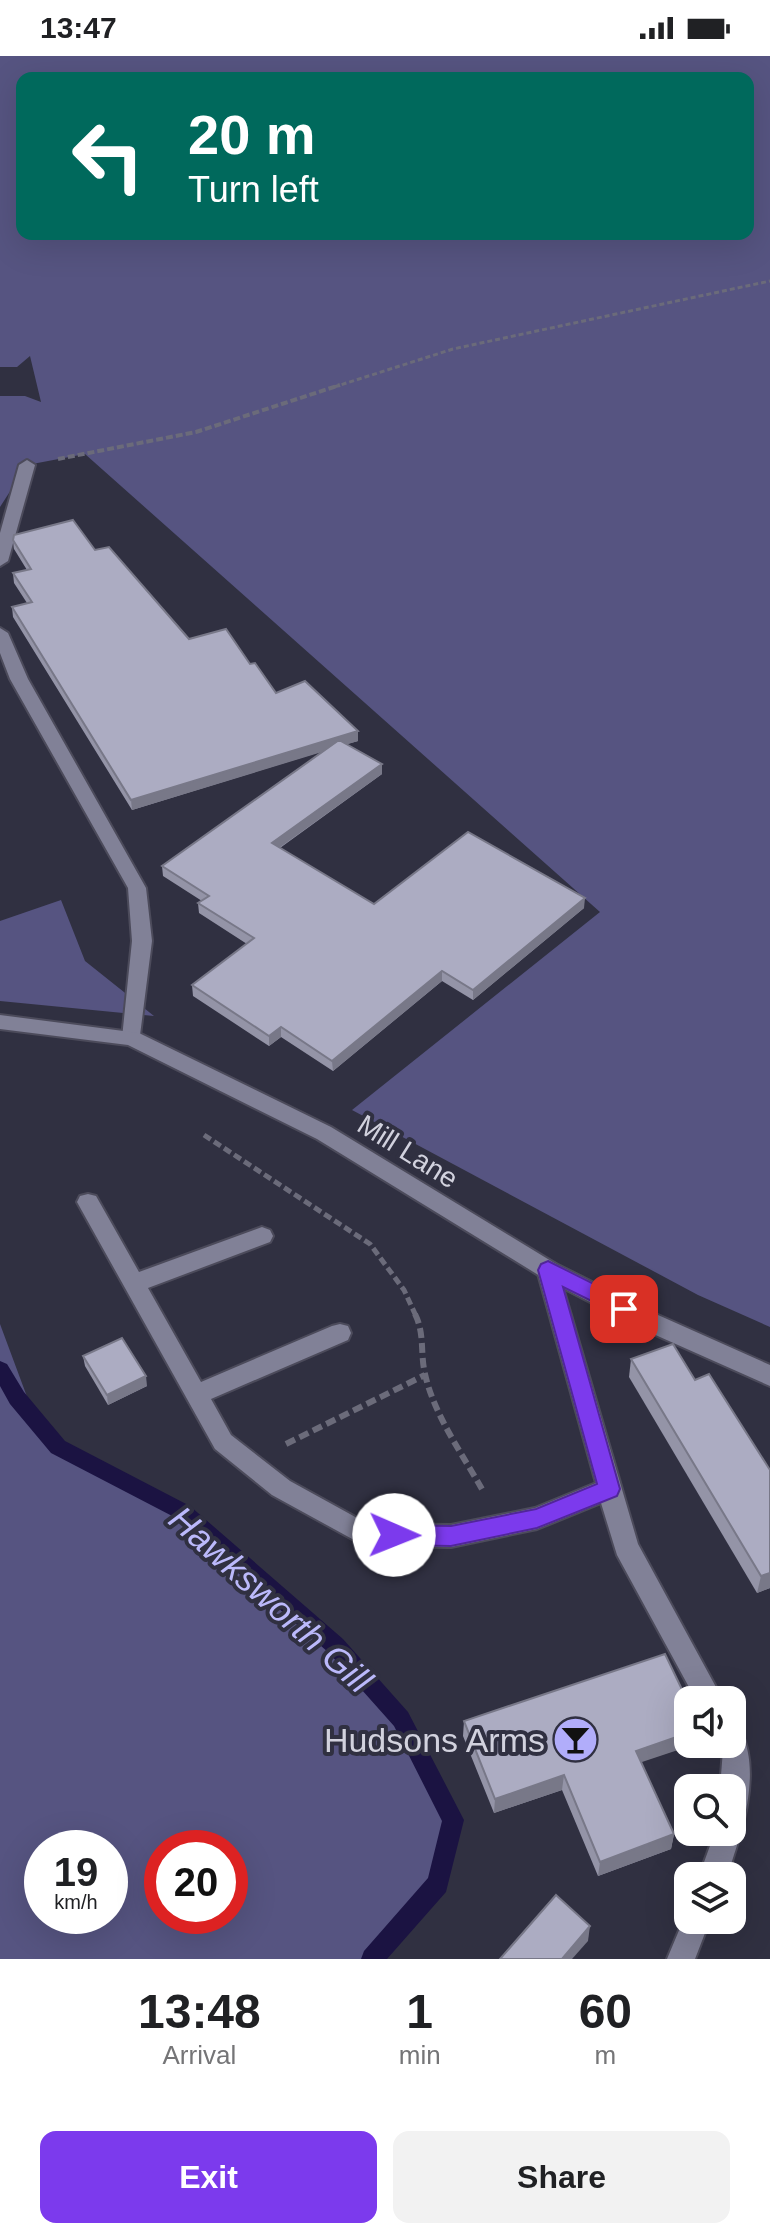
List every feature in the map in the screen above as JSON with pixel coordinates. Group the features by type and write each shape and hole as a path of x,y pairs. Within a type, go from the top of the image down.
{"street":[{"path":"0,561 27,465"},
{"path":"0,633 19,679 137,888 142,941 132,1038"},
{"name":"Mill Lane","path":"0,1022 132,1038 324,1133 548,1270 650,1322 770,1376"},
{"path":"88,1202 223,1442 281,1488 365,1535 451,1536 537,1518 609,1489"},
{"path":"135,1283 262,1236"},
{"path":"548,1270 626,1547 702,1686"},
{"path":"197,1394 340,1333"},
{"path":"681,1959 691,1934"}],"path":[{"path":"27,465 196,432 453,349 770,281"},
{"path":"204,1135 370,1244 404,1290 422,1328 425,1375 443,1419 501,1525"},
{"path":"250,1462 425,1375"}],"shaded area":[{"path":"0,56 770,56 770,1327 698,1295 352,1110 600,912 85,454 27,465 0,507 0,396 25,396 41,402 30,356 17,367 0,367"},
{"path":"61,900 85,961 154,1016 0,1001 0,921"},
{"path":"0,1324 36,1421 58,1447 183,1512 336,1646 401,1719 453,1820 438,1884 373,1959 0,1959"}],"building":[{"path":"73,520 95,550 109,547 189,639 226,629 250,664 255,663 276,693 305,681 358,731 131,800 12,607 32,602 13,573 31,569 13,540 14,535"},
{"path":"339,740 382,764 272,843 374,904 468,832 585,898 473,990 442,971 332,1061 281,1027 269,1036 192,985 254,938 198,903 209,896 162,866"},
{"path":"122,1338 146,1376 107,1395 83,1356"},
{"path":"673,1344 695,1380 709,1374 770,1470 770,1573 761,1576 631,1359"},
{"name":"Hudsons Arms","path":"665,1654 680,1686 674,1686 674,1738 636,1751 674,1834 600,1862 564,1775 495,1799 464,1721"},
{"path":"556,1895 590,1926 562,1959 500,1959"}],"waterway":[{"name":"Hawksworth Gill","path":"0,1369 17,1398 58,1447 183,1512 336,1646 401,1719 453,1820 438,1884 372,1959"}],"place":[{"name":"Hudsons Arms","path":"576,1740"}],"route":[{"path":"394,1535 451,1536 537,1518 609,1489 548,1270 624,1309"}]}
